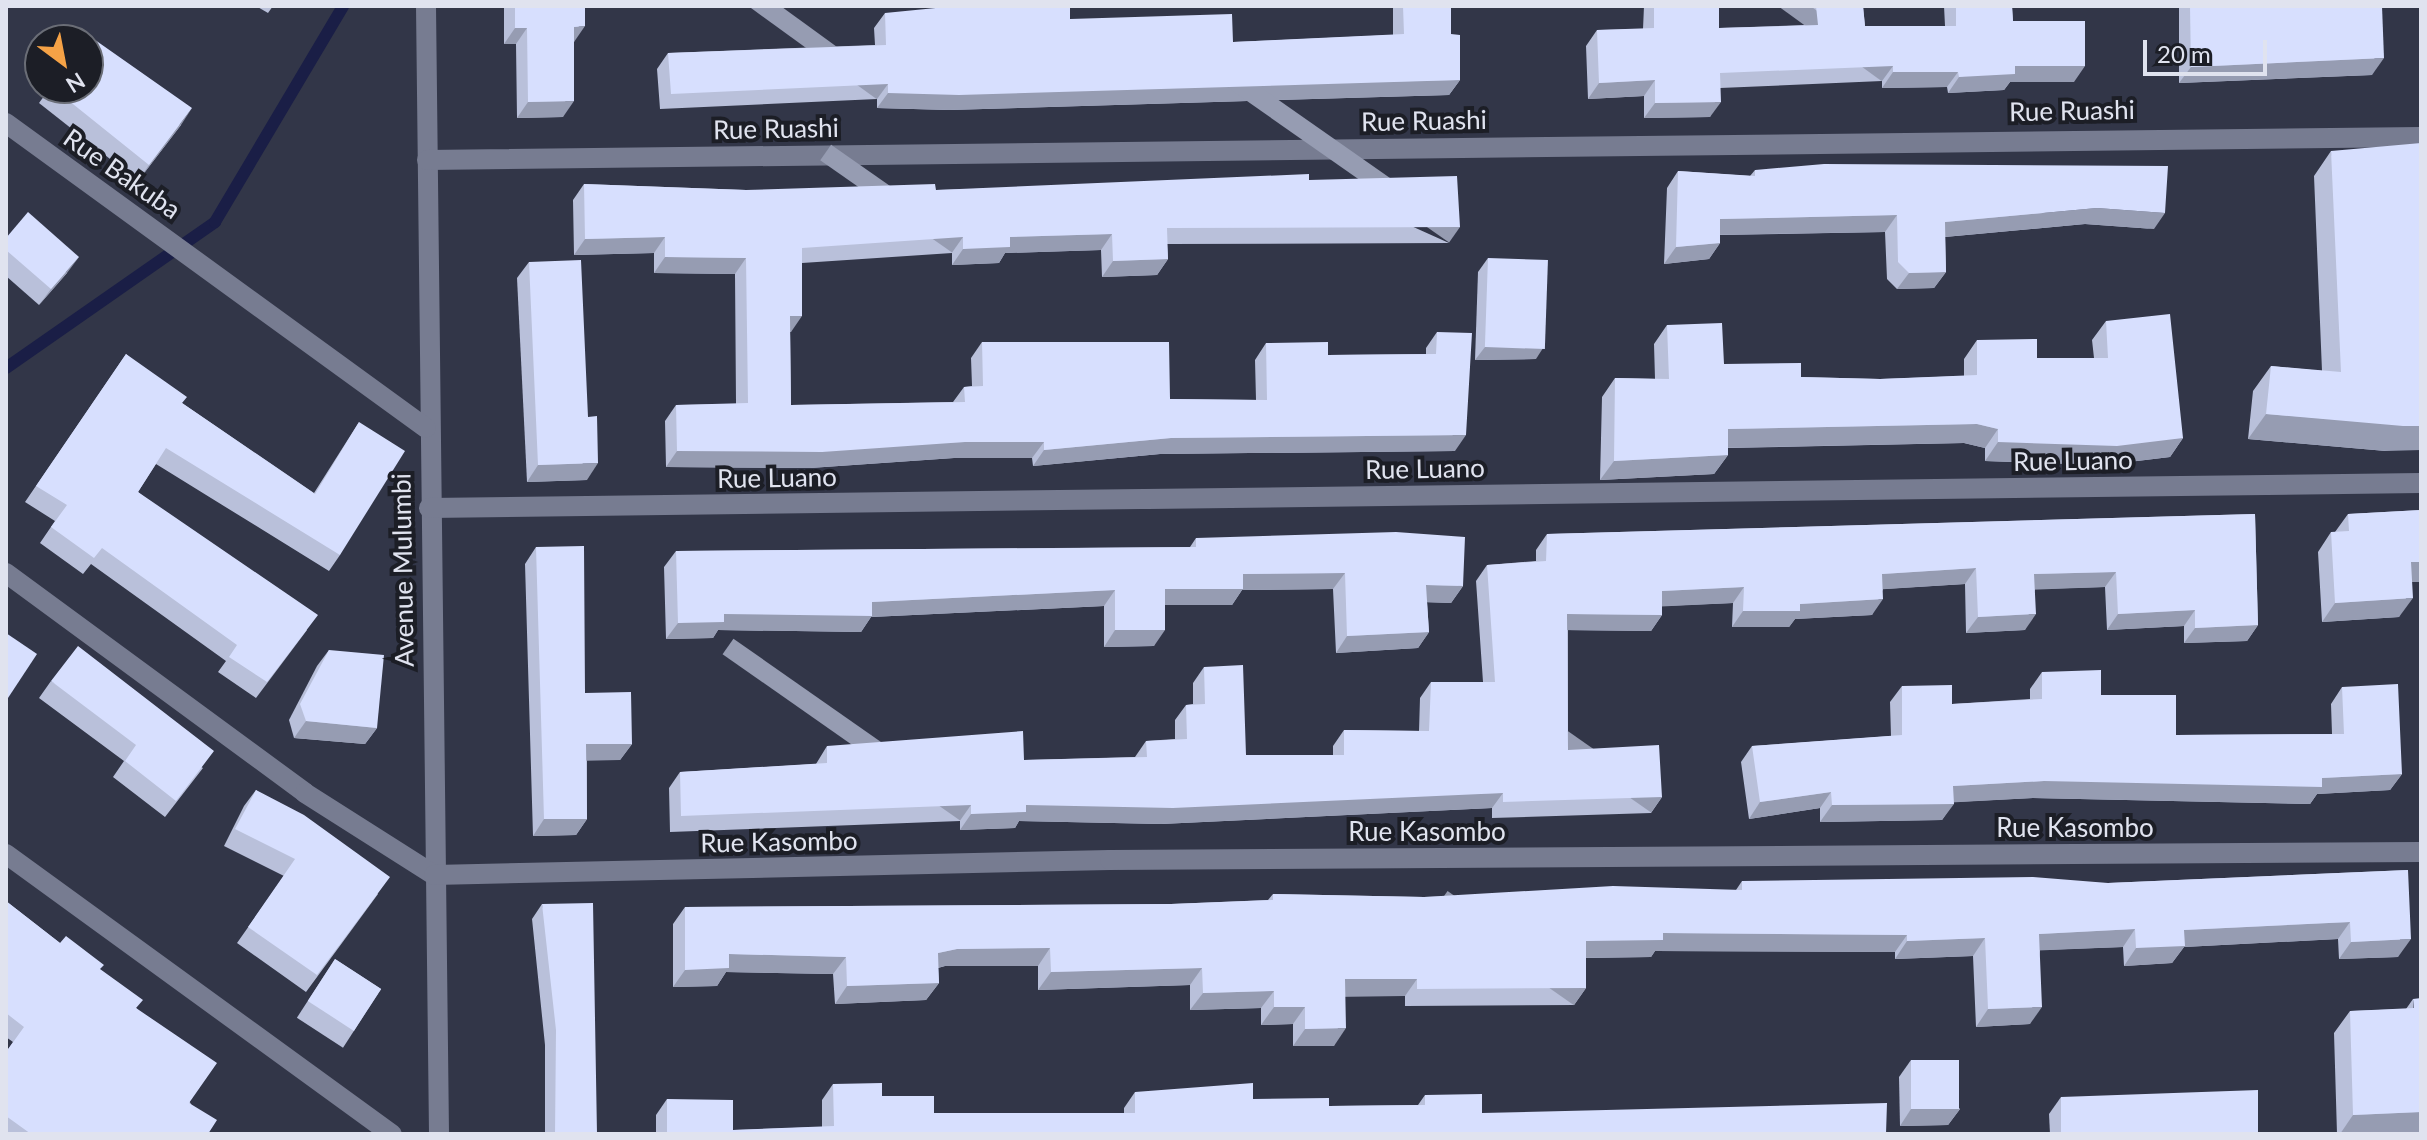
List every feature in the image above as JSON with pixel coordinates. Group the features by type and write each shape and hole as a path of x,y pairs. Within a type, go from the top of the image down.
{"street":[{"name":"Avenue Mulumbi","path":"426,6 426,428 439,1134"},
{"name":"Rue Bakuba","path":"6,123 209,267 426,428"},
{"name":"Rue Ruashi","path":"427,160 2421,137"},
{"name":"Rue Luano","path":"429,508 2421,483"},
{"path":"6,573 305,793 434,875"},
{"name":"Rue Kasombo","path":"434,875 1110,860 2421,852"},
{"path":"6,854 392,1134"}],"building":[{"path":"515,6 585,6 585,26 574,27 574,101 528,102 527,28 515,28"},
{"path":"956,6 1070,6 1070,19 1232,14 1233,42 1404,34 1403,6 1451,6 1451,34 1460,35 1460,80 959,95 888,93 888,84 671,94 668,53 886,45 885,13"},
{"path":"1654,6 1719,6 1719,28 1818,25 1816,6 1863,6 1865,26 1956,26 1956,6 2012,6 2013,21 2085,21 2085,66 2015,66 2015,74 1959,77 1958,72 1893,72 1893,66 1720,73 1721,102 1655,103 1655,80 1599,83 1597,30 1654,28"},
{"path":"2190,6 2382,6 2384,58 2191,67"},
{"path":"104,46 192,108 149,165 73,104 104,104"},
{"path":"2421,143 2421,426 2266,414 2271,366 2341,372 2331,151"},
{"path":"1824,164 2168,166 2165,213 2097,208 1945,222 1946,272 1909,273 1898,262 1897,215 1720,219 1720,243 1676,247 1678,171 1755,176 1755,170"},
{"path":"1309,174 1309,180 1457,176 1460,227 1167,228 1168,259 1113,261 1112,234 1010,237 1010,247 963,249 963,237 802,248 802,316 790,316 791,405 965,402 964,387 983,386 982,342 1169,342 1170,399 1267,400 1266,343 1328,342 1328,355 1436,354 1437,332 1472,333 1466,435 1171,438 1044,450 1044,442 965,442 822,452 677,451 676,405 748,403 746,258 665,257 665,237 585,239 584,184 746,190 935,184 936,190"},
{"path":"28,212 79,257 51,289 6,250 6,238"},
{"path":"1488,258 1548,260 1545,349 1485,347"},
{"path":"581,260 588,417 597,416 598,463 538,465 529,262"},
{"path":"2170,314 2183,438 2117,446 1998,442 1998,429 1977,424 1728,429 1728,455 1614,461 1615,378 1669,379 1667,325 1722,323 1724,364 1801,363 1801,377 1880,379 1977,375 1977,340 2037,339 2037,358 2108,358 2106,321"},
{"path":"126,354 187,397 182,403 315,494 359,422 405,451 340,555 166,448 138,492 318,615 267,682 229,657 237,645 102,548 94,558 51,527 67,505 36,486"},
{"path":"2421,510 2421,562 2411,562 2413,598 2335,603 2331,532 2349,531 2348,514"},
{"path":"2255,514 2258,625 2195,628 2195,610 2118,614 2116,572 2034,574 2036,614 1978,617 1976,568 1882,574 1883,599 1800,604 1800,611 1743,611 1744,587 1662,591 1662,615 1567,614 1568,750 1659,745 1662,797 1503,802 1503,793 1173,808 1026,805 1026,812 971,814 971,805 681,816 680,772 827,763 827,746 1023,731 1024,760 1147,757 1146,741 1187,739 1186,705 1205,704 1204,667 1243,665 1246,755 1344,755 1344,730 1429,731 1431,682 1495,682 1487,565 1546,561 1547,534"},
{"path":"1396,532 1465,537 1463,586 1426,585 1429,632 1347,636 1345,573 1243,574 1243,589 1165,589 1165,630 1115,630 1115,590 872,602 872,616 724,614 724,622 678,623 676,551 1196,547 1196,538"},
{"path":"584,546 585,693 631,692 632,744 586,744 587,819 544,819 536,547"},
{"path":"6,633 37,654 6,701"},
{"path":"78,646 214,751 176,801 125,761 136,745 51,681"},
{"path":"329,650 384,655 377,728 306,721 300,704"},
{"path":"2101,670 2101,695 2176,695 2176,735 2344,734 2342,687 2398,684 2402,774 2322,778 2322,787 2044,781 1953,786 1954,804 1832,805 1831,792 1760,802 1752,746 1902,735 1902,686 1952,685 1952,704 2042,699 2042,672"},
{"path":"256,790 304,815 390,877 317,975 248,927 295,859 235,829"},
{"path":"2408,870 2411,939 2351,942 2350,922 2184,930 2185,946 2136,948 2135,929 2039,934 2042,1007 1988,1009 1985,938 1907,941 1907,935 1663,933 1663,940 1586,941 1586,988 1417,989 1417,979 1345,979 1346,1028 1305,1029 1305,1007 1274,1007 1274,991 1203,993 1202,968 1051,972 1050,948 957,949 938,953 939,983 847,986 846,957 729,954 729,968 685,970 685,907 1171,904 1273,900 1273,894 1424,897 1613,886 1742,890 1742,881 2033,877 2108,883"},
{"path":"6,901 60,943 66,936 104,965 100,969 143,1000 136,1008 217,1063 189,1103 217,1120 208,1134 31,1134 6,1116 6,1052 24,1027 6,1013"},
{"path":"593,903 597,1134 555,1134 556,1030 542,904"},
{"path":"335,959 381,989 354,1031 308,1001"},
{"path":"2421,998 2421,1112 2353,1115 2350,1011 2414,1008 2413,999"},
{"path":"1911,1060 1959,1060 1959,1109 1911,1109"},
{"path":"882,1083 882,1096 934,1096 934,1113 1135,1113 1135,1092 1253,1083 1253,1099 1329,1098 1329,1106 1425,1105 1425,1095 1482,1094 1482,1113 1887,1103 1886,1134 667,1134 667,1099 733,1100 733,1130 834,1126 833,1084"},
{"path":"2258,1090 2258,1134 2061,1134 2061,1097"}],"waterway":[{"path":"6,368 215,222 343,6"}]}
